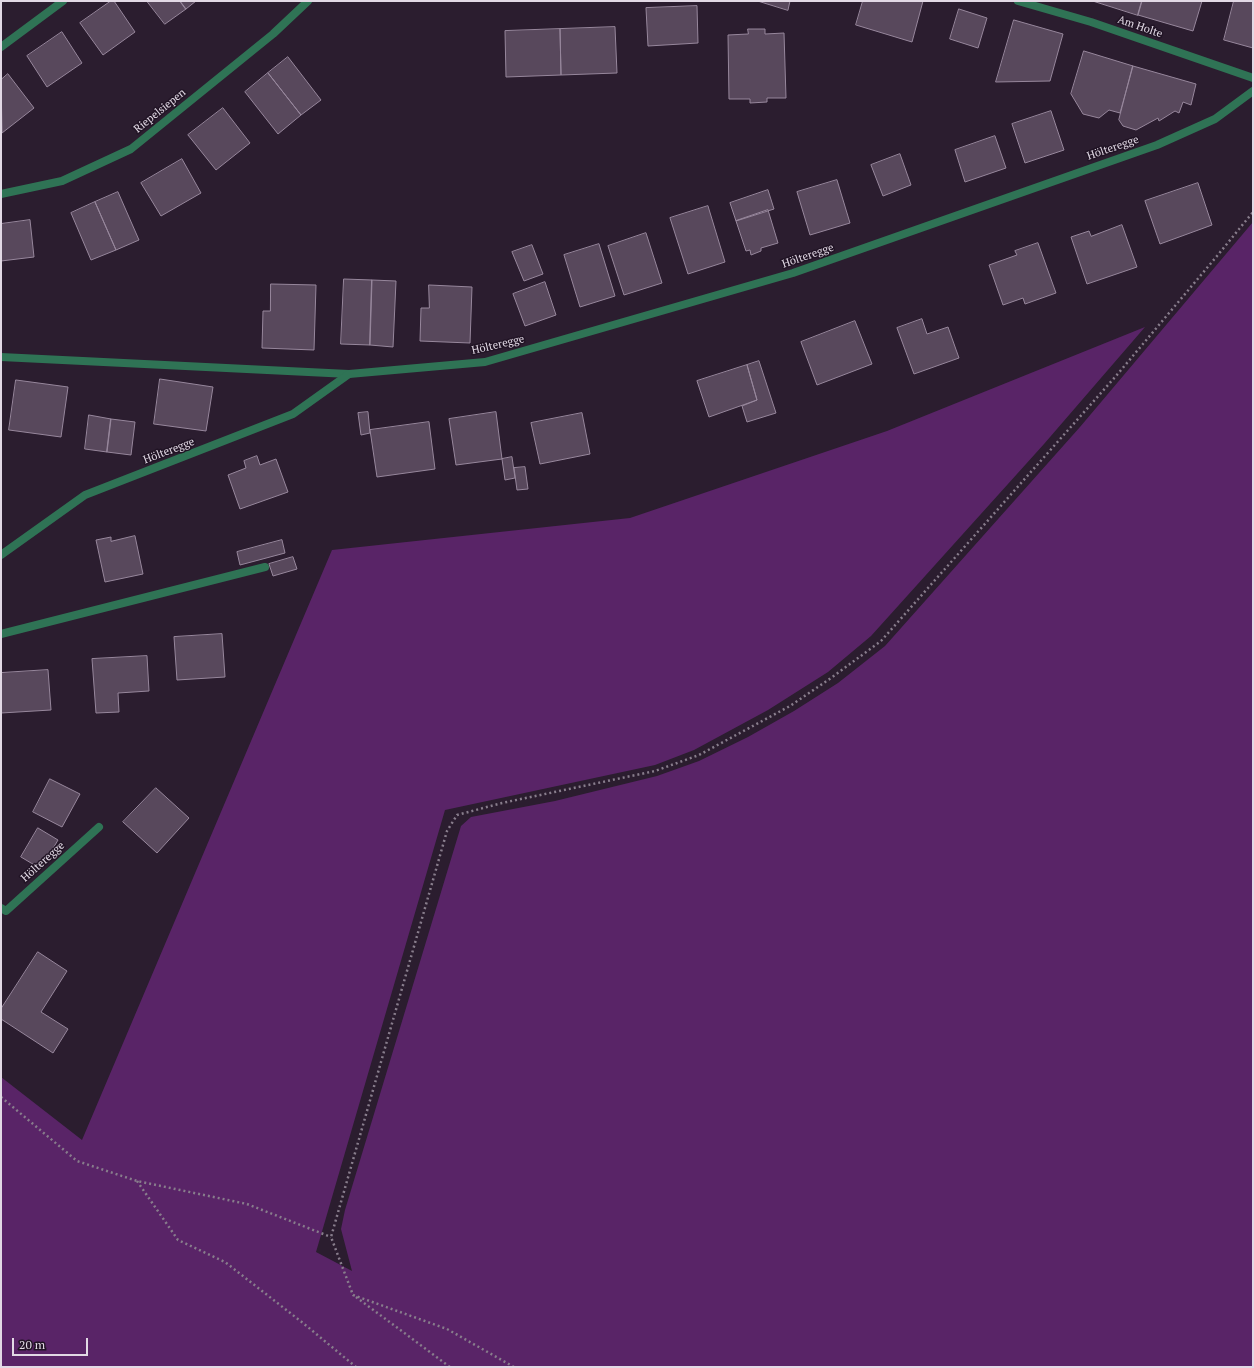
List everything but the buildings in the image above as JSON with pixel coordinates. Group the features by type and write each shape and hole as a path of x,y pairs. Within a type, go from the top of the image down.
{"street":[{"path":"1,47 64,1"},
{"name":"Riepelsiepen","path":"1,194 62,181 131,149 273,34 308,1"},
{"name":"Am Holte","path":"1018,1 1091,22 1253,78"},
{"name":"Hölteregge","path":"1,357 348,374 485,362 793,273 1157,145 1214,118 1253,91"},
{"name":"Hölteregge","path":"1,555 85,495 293,414 348,374"},
{"path":"1,634 265,567"},
{"name":"Hölteregge","path":"1,908 6,911 99,826"}],"path":[{"path":"450,1367 353,1295 331,1237 447,831 457,815 510,801 655,771 699,755 790,706 881,641 1116,376 1253,212"},
{"path":"1,1097 77,1161 137,1181 247,1204 331,1237"},
{"path":"137,1181 178,1240 225,1262 356,1367"},
{"path":"353,1295 447,1329 514,1367"}],"shaded area":[{"path":"1253,222 1253,1367 1,1367 1,1077 82,1140 332,550 630,518 887,431 1145,327 1044,444 871,636 828,672 768,710 694,750 655,765 445,810 316,1252 352,1271 341,1229 345,1210 461,826 471,817 555,801 657,776 699,761 748,737 794,711 838,683 885,646 1080,427"}]}
